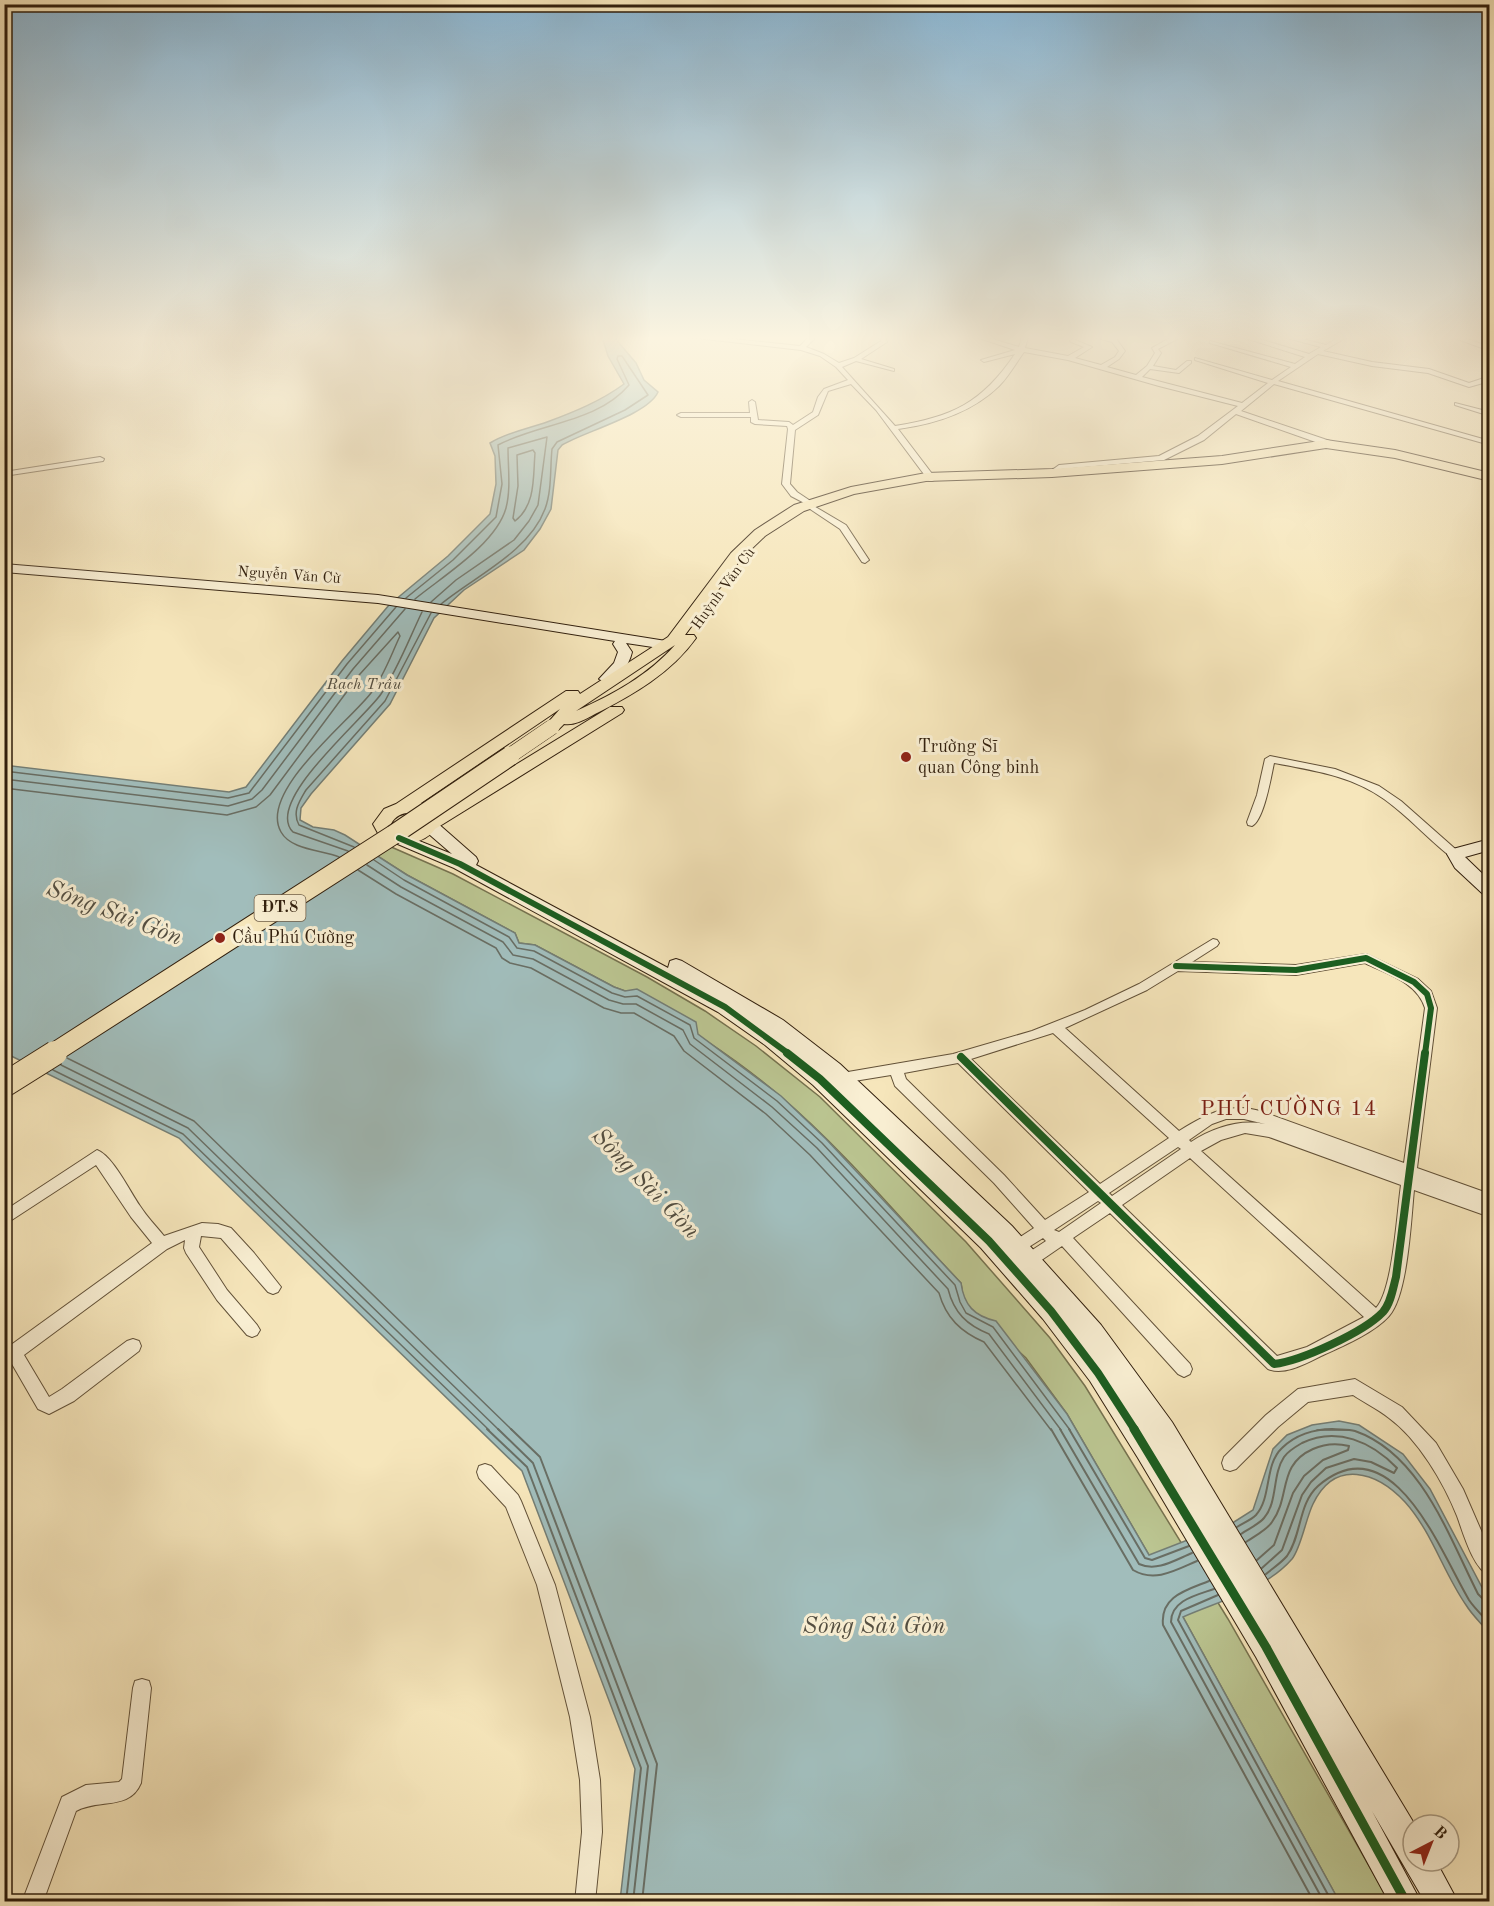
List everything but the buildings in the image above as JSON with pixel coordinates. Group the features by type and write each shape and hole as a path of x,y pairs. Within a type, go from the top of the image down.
{"main road":[{"name":"Huỳnh Văn Cù","path":"552,727 583,717 622,700 668,655 744,557 782,523 811,506 882,487 931,478 1050,475 1163,464 1242,462 1336,446 1490,479"},
{"name":"Huỳnh Văn Cù","path":"552,727 571,707 614,676 668,655"},
{"path":"614,676 596,679 573,693 389,814 382,824 386,833 399,838 415,836 441,816 664,681 668,655"},
{"name":"ĐT.8","path":"4,1085 393,835 552,727"},
{"path":"434,786 428,798 430,802 445,809 441,816"},
{"path":"402,807 424,809 441,816"}],"street":[{"path":"790,426 792,429 786,484 794,494 843,527 865,560"},
{"path":"792,429 797,426"},
{"path":"890,426 931,478"},
{"path":"893,429 911,426"},
{"path":"1163,464 1216,426"},
{"path":"1278,426 1336,446"},
{"path":"1430,426 1490,443"},
{"path":"4,474 100,459"},
{"name":"Nguyễn Văn Cừ","path":"4,568 378,599 569,631 668,655"},
{"name":"Nguyễn Văn Cừ","path":"569,631 668,655"},
{"path":"614,676 625,656 620,644"},
{"path":"1252,822 1262,795 1270,759 1338,774 1377,790 1397,804 1434,839 1455,854 1461,864 1488,891"},
{"path":"441,816 464,857 776,1025 842,1078 964,1193 1016,1259 1051,1311 1098,1373 1147,1449 1266,1647 1406,1902"},
{"path":"399,838 459,864 690,980 763,1033 820,1079 1094,1333 1163,1431 1401,1831"},
{"path":"1455,854 1490,844"},
{"path":"842,1078 961,1057 1055,1027 1143,987 1212,943"},
{"path":"961,1057 1274,1364 1282,1365 1323,1349 1384,1312 1396,1277 1431,1008 1427,994 1414,981 1366,958 1296,970 1176,966"},
{"path":"1055,1027 1375,1317"},
{"path":"896,1069 900,1082 999,1179 1052,1238 1063,1237"},
{"path":"1016,1259 1044,1229 1099,1192 1207,1120 1219,1114 1236,1112 1258,1116 1410,1176 1490,1211"},
{"path":"1016,1259 1063,1237 1207,1139 1235,1128 1252,1126 1490,1200"},
{"path":"4,1219 97,1156 136,1213 162,1244"},
{"path":"133,1346 68,1395 49,1406 9,1356 162,1244 178,1236 211,1230 226,1233 273,1287"},
{"path":"194,1232 191,1248 222,1295 252,1330"},
{"path":"1063,1237 1184,1369"},
{"path":"1230,1463 1272,1421 1304,1395 1355,1387 1396,1413 1430,1449 1457,1495 1481,1554 1490,1567"},
{"path":"485,1473 512,1500 546,1585 580,1717 590,1780 592,1832 585,1902"},
{"path":"32,1902 69,1804 86,1795 124,1791 131,1783 142,1688"},
{"path":"1426,1873 1443,1900"}],"green space":[{"path":"389,846 453,874 647,977 705,1011 756,1046 820,1097 966,1242 1050,1338 1085,1386 1228,1619 1389,1901 1339,1901 1149,1555 1067,1414 1026,1358 970,1309 963,1296 961,1283 850,1163 780,1096 724,1053 686,1027 625,991 535,945 519,943 515,933 407,875 377,856"}],"water":[{"name":"Sông Sài Gòn","path":"534,426 605,426 562,445 558,450 551,509 540,529 524,550 464,590 434,618 390,704 311,794 301,808 300,820 313,827 334,830 345,835 407,875 515,933 519,943 535,945 614,987 625,991 637,989 696,1022 698,1034 781,1096 826,1139 961,1283 962,1291 971,1308 976,1313 996,1321 1067,1414 1149,1555 1234,1522 1253,1510 1273,1449 1287,1435 1312,1425 1339,1421 1359,1425 1403,1454 1430,1489 1489,1597 1489,1633 1466,1605 1423,1526 1405,1502 1382,1483 1357,1475 1344,1475 1322,1489 1310,1510 1295,1554 1281,1570 1255,1587 1183,1617 1339,1901 620,1901 635,1769 522,1471 179,1138 5,1053 4,765 229,792 246,787 342,661 389,605 448,556 490,514 496,484 495,456 490,443"}],"cycle path":[{"path":"399,838 460,864 725,1007 772,1040 820,1079 989,1241 1051,1311 1098,1373 1147,1449 1266,1647 1406,1902"},
{"path":"961,1057 1274,1364 1297,1359 1348,1335 1375,1318 1383,1312 1391,1296 1396,1277 1431,1008 1427,994 1414,982 1366,958 1296,970 1176,966"}],"place":[{"name":"Trường Sĩ quan Công binh","path":"906,757"},
{"name":"Cầu Phú Cường","path":"220,938"}],"district":[{"name":"PHÚ CƯỜNG 14","path":"1289,1109"}],"water label":[{"name":"Rạch Trầu","path":"364,685"}]}
